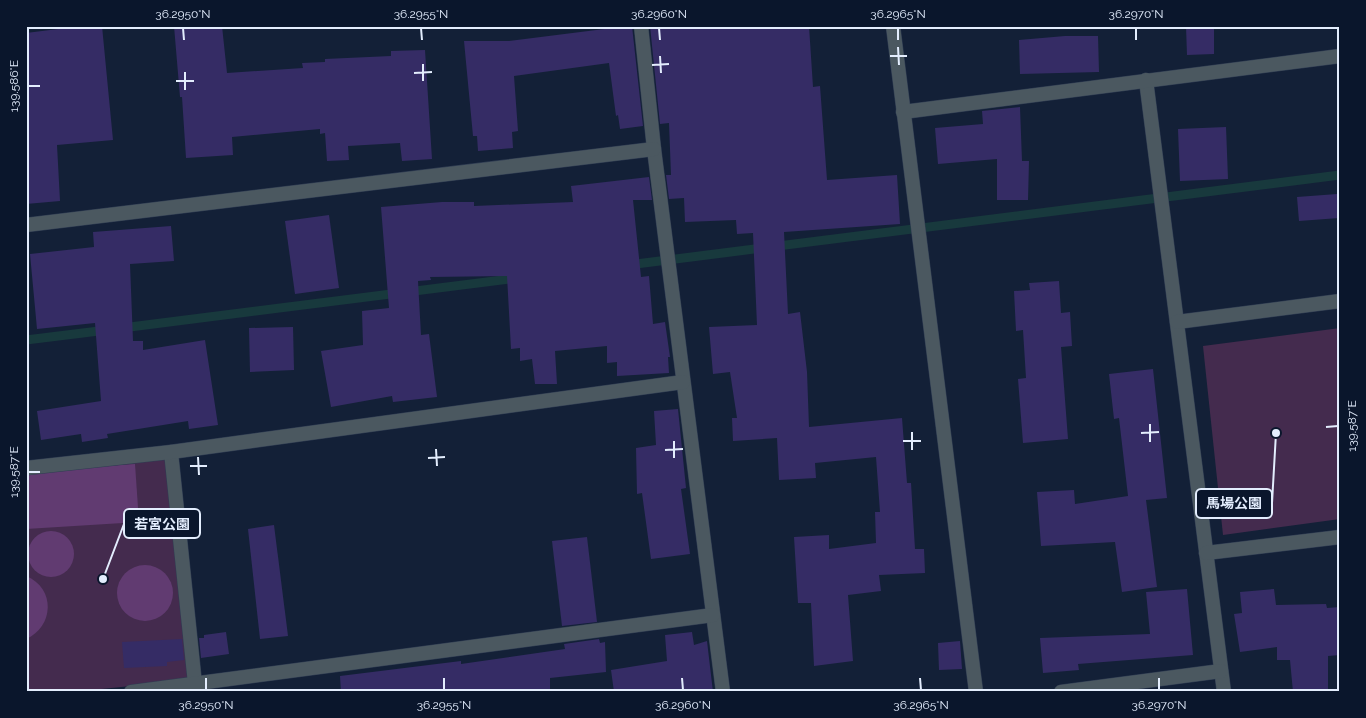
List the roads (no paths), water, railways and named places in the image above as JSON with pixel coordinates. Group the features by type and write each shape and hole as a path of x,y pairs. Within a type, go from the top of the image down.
{"street":[{"path":"641,26 654,149 723,692"},
{"path":"893,26 976,692"},
{"path":"903,112 1340,56"},
{"path":"1146,80 1224,692"},
{"path":"26,225 654,149"},
{"path":"1177,322 1340,301"},
{"path":"26,468 171,452 683,382"},
{"path":"171,452 195,684"},
{"path":"1206,554 1340,537"},
{"path":"131,692 713,615"},
{"path":"1061,692 1221,671"}],"waterway":[{"path":"628,265 1340,175"},
{"path":"122,328 518,278"},
{"path":"26,340 107,330"}],"place":[{"name":"馬場公園","path":"1276,433"},
{"name":"若宮公園","path":"103,579"}]}
